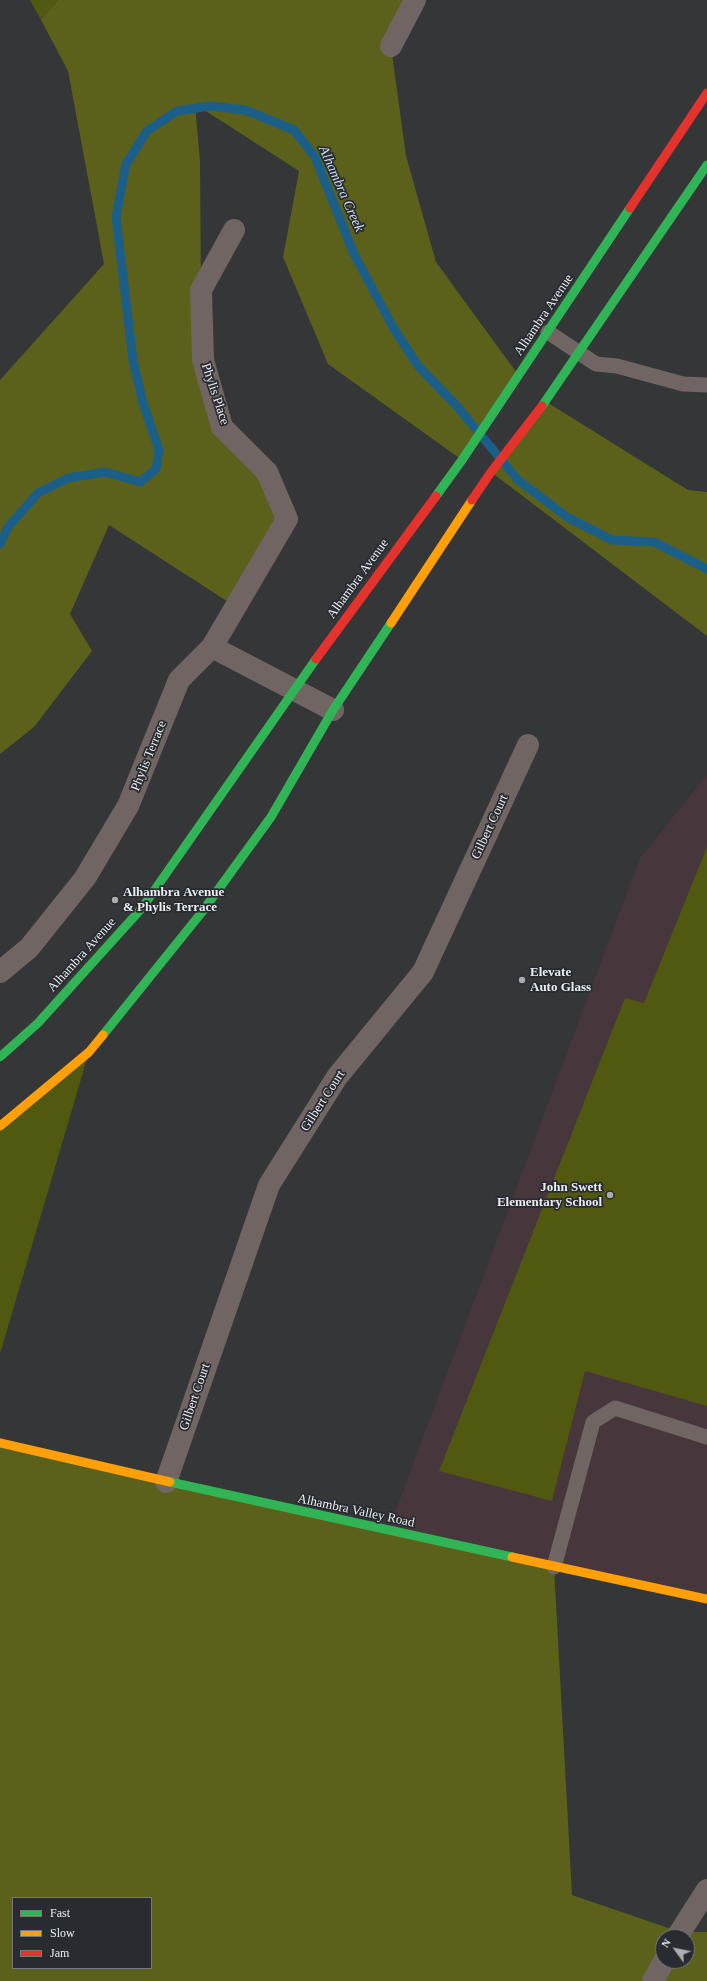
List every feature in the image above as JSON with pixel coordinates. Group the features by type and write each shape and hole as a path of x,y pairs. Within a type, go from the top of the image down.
{"main road":[{"name":"Alhambra Avenue","path":"0,1057 38,1024 142,908 294,689 462,460 707,93"},
{"path":"0,1126 89,1052 202,912 271,817 334,710 492,472 545,401 707,165"},
{"name":"Alhambra Valley Road","path":"0,1443 166,1482 707,1599"}],"street":[{"path":"391,46 415,0"},
{"name":"Phylis Place","path":"212,647 287,519 267,472 222,426 203,360 200,290 234,230"},
{"path":"212,647 334,710"},
{"name":"Phylis Terrace","path":"0,972 29,948 85,878 128,806 179,680 212,647"},
{"name":"Gilbert Court","path":"166,1482 269,1185 337,1077 423,972 528,745"},
{"path":"682,1929 707,1890"},
{"path":"653,1981 660,1969"}],"lane":[{"path":"548,332 596,364 617,366 684,384 707,385"},
{"path":"554,1567 593,1422 615,1408 707,1437"}],"shaded area":[{"name":"John Swett Elementary School","path":"707,775 707,1599 388,1531 640,858"}],"green space":[{"path":"30,0 58,0 41,20"},
{"path":"58,0 415,0 391,46 406,156 436,262 519,376 462,460 328,364 283,257 299,171 195,104 200,162 201,290 222,427 287,519 236,607 109,525 70,614 92,651 34,727 0,754 0,380 104,264 68,71 41,20"},
{"path":"545,401 688,490 707,492 707,636 491,472"},
{"path":"707,847 707,1406 585,1371 552,1501 439,1471 625,998 644,1003"},
{"path":"89,1052 0,1354 0,1126"},
{"path":"0,1443 554,1567 572,1895 671,1929 655,1929 655,1969 695,1969 695,1932 707,1932 707,1981 0,1981"}],"waterway":[{"name":"Alhambra Creek","path":"0,544 8,527 38,493 68,478 105,472 140,482 156,469 159,450 143,403 133,360 116,217 126,164 147,131 177,111 210,106 245,110 294,130 315,157 354,254 394,329 419,367 456,405 518,480 567,517 612,540 654,542 707,569"}],"traffic: fast":[{"path":"542,406 707,165"},
{"path":"436,496 462,460 630,208"},
{"path":"103,1035 202,912 271,817 333,710 391,623"},
{"path":"0,1057 38,1023 142,908 316,659"},
{"path":"170,1482 512,1557"}],"traffic: slow":[{"path":"391,623 472,500"},
{"path":"0,1126 89,1052 103,1035"},
{"path":"0,1443 170,1482"},
{"path":"512,1557 707,1599"}],"traffic: jam":[{"path":"630,208 707,93"},
{"path":"472,500 491,472 542,406"},
{"path":"316,659 436,496"}],"place":[{"name":"Alhambra Avenue & Phylis Terrace","path":"115,900"},
{"name":"Elevate Auto Glass","path":"522,980"},
{"name":"John Swett Elementary School","path":"610,1195"}]}
